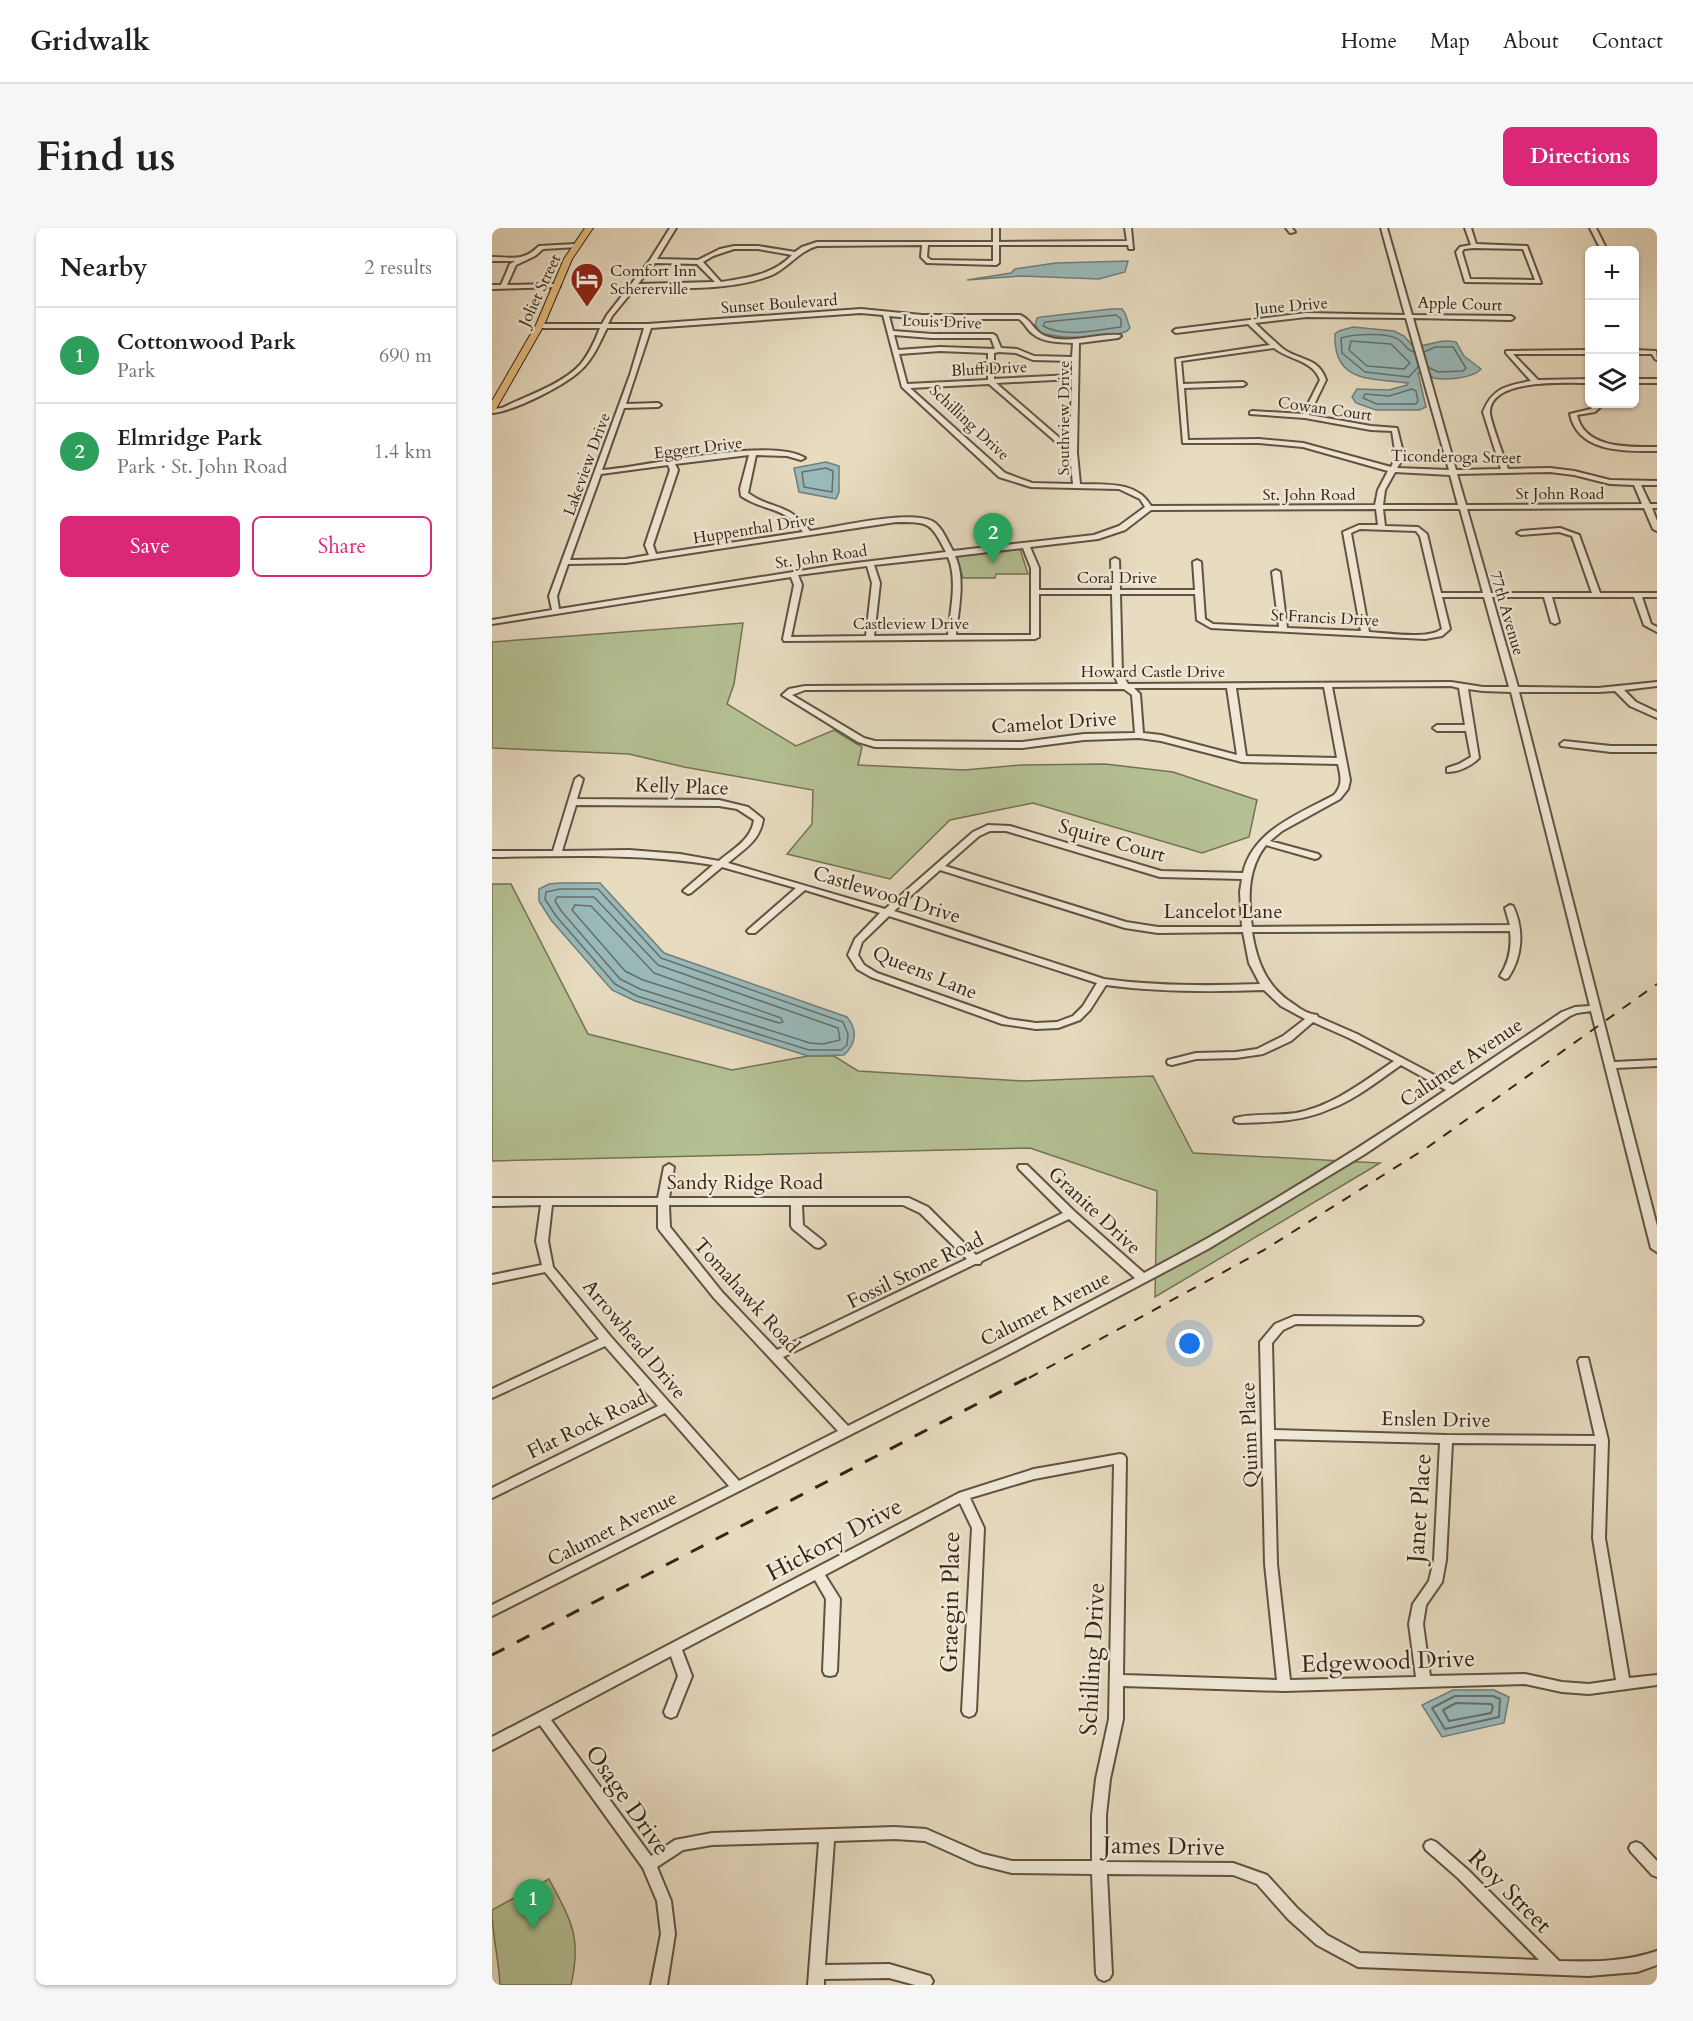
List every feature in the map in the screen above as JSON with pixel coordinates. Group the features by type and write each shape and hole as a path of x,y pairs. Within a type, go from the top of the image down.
{"main road":[{"path":"575,247 579,228"},
{"path":"575,247 589,228"},
{"name":"Joliet Street","path":"492,410 540,326 575,247"}],"street":[{"path":"492,410 504,410 567,379 582,366 593,351 603,326 653,261 673,228"},
{"path":"925,244 925,260 934,263 996,263 994,240 996,228"},
{"path":"634,286 703,287 720,284 777,270 788,265 804,248 817,244 1131,249 1128,228"},
{"name":"77th Avenue","path":"1384,228 1514,689 1657,1248"},
{"path":"1468,228 1474,246"},
{"path":"1593,228 1602,246"},
{"path":"653,261 699,262 726,248 744,245 796,254"},
{"path":"1474,246 1525,247 1540,280 1536,282 1467,281 1459,252 1462,248 1474,246"},
{"path":"503,287 513,264 533,255 541,247 575,247"},
{"path":"492,259 521,259"},
{"path":"699,262 703,263 705,269 720,284"},
{"path":"492,287 557,286"},
{"name":"Sunset Boulevard","path":"540,326 648,326 861,311 885,315 1020,317 1036,334 1050,339"},
{"name":"Schilling Drive","path":"885,315 904,386 1002,476 1030,485 1120,487 1143,498 1149,508"},
{"name":"June Drive","path":"1176,331 1306,315 1409,315"},
{"name":"Apple Court","path":"1409,315 1511,318"},
{"path":"1250,322 1277,346 1312,364 1322,376 1320,389 1305,416"},
{"name":"Lakeview Drive","path":"556,611 553,596 622,406 648,326"},
{"name":"Louis Drive","path":"890,333 993,336 995,351"},
{"path":"1076,340 1118,336"},
{"name":"Southview Drive","path":"1050,339 1076,340 1073,453 1077,485"},
{"path":"1243,384 1180,386 1178,360 1277,346"},
{"name":"Louis Drive","path":"895,352 940,349 1017,351 1033,358 1076,359"},
{"path":"995,351 991,382 1073,453"},
{"path":"1536,382 1508,352 1585,352"},
{"path":"1639,353 1655,355"},
{"name":"Bluff Drive","path":"904,386 1076,377"},
{"path":"1505,471 1486,412 1487,405 1503,391 1536,382 1585,381"},
{"path":"1639,381 1657,381"},
{"name":"Ticonderoga Street","path":"1180,386 1185,442 1297,444 1334,452 1362,463 1392,470 1563,471 1610,482 1657,483"},
{"path":"622,406 658,405"},
{"path":"1596,408 1593,411 1573,414 1583,434 1612,446 1657,449"},
{"name":"Cowan Court","path":"1252,413 1305,416 1371,428 1395,429 1400,451 1392,470"},
{"path":"753,454 744,494 755,501 796,516 808,533"},
{"name":"Eggert Drive","path":"597,472 753,454 796,454 801,458"},
{"path":"653,557 649,545 674,470 670,462"},
{"path":"1382,527 1378,493 1392,470"},
{"path":"1637,483 1657,528"},
{"name":"St John Road","path":"1378,507 1657,506"},
{"name":"St. John Road","path":"492,622 870,562 1095,537 1122,528 1149,508 1378,507"},
{"name":"Huppenthal Drive","path":"565,562 612,562 653,557 909,520 930,523 941,536 950,553"},
{"path":"1365,634 1347,532 1359,527 1409,527 1422,532 1438,595 1657,595"},
{"path":"1521,533 1560,530 1575,535 1597,595"},
{"path":"1025,544 1035,568 1036,592"},
{"path":"950,553 955,564 957,580 952,638"},
{"path":"1114,560 1118,674 1136,694 1139,735"},
{"path":"870,562 876,584 870,638"},
{"path":"1197,562 1198,592"},
{"path":"1276,572 1283,630"},
{"name":"Castleview Drive","path":"794,574 798,585 787,639 1035,637 1036,592"},
{"name":"Coral Drive","path":"1036,592 1198,592"},
{"name":"St Francis Drive","path":"1198,592 1201,620 1211,626 1425,637 1439,635 1446,629 1438,595"},
{"path":"1547,595 1555,622"},
{"path":"1637,595 1648,625 1657,630"},
{"path":"1327,684 1346,780 1344,789 1337,797 1275,830 1254,853 1245,876 1244,896 1252,961 1267,987 1281,1002 1401,1061 1454,1090"},
{"name":"Howard Castle Drive","path":"792,691 804,688 1327,684 1451,684 1483,689 1618,689 1657,684"},
{"path":"1231,685 1242,759"},
{"path":"1450,770 1475,758 1463,686"},
{"path":"1618,689 1633,704 1657,715"},
{"name":"Camelot Drive","path":"792,691 786,695 861,740 874,744 1022,745 1084,737 1139,735 1161,738 1242,759 1342,760"},
{"path":"1437,728 1470,728"},
{"path":"1564,744 1611,749 1657,750"},
{"path":"557,853 579,779"},
{"name":"Kelly Place","path":"574,802 719,803 737,805 751,811 759,819 758,831 688,891"},
{"name":"Queens Lane","path":"1007,828 988,828 976,834 887,912 858,941 853,955 860,968 1006,1022 1028,1027 1068,1022 1084,1011 1102,982"},
{"name":"Squire Court","path":"1007,828 1160,874 1245,876"},
{"path":"1263,842 1316,856"},
{"name":"Castlewood Drive","path":"492,854 629,853 680,857 721,864 887,912 1102,982 1141,987 1195,989 1267,987"},
{"name":"Lancelot Lane","path":"939,867 1125,925 1158,930 1516,928"},
{"path":"752,931 803,887"},
{"path":"1505,976 1514,965 1516,928 1510,908"},
{"name":"Calumet Avenue","path":"492,1611 1143,1280 1273,1207 1370,1147 1566,1014 1575,1010 1595,1008"},
{"path":"1172,1062 1190,1055 1239,1055 1267,1050 1289,1039 1313,1017"},
{"path":"1239,1120 1283,1118 1313,1112 1336,1103 1401,1061"},
{"path":"1610,1065 1657,1063"},
{"name":"Tomahawk Road","path":"669,1167 663,1200 664,1228 718,1295 846,1431"},
{"name":"Granite Drive","path":"1023,1167 1070,1214 1143,1280"},
{"name":"Arrowhead Drive","path":"547,1201 542,1241 548,1268 607,1340 737,1486"},
{"path":"796,1201 797,1226 819,1244"},
{"name":"Sandy Ridge Road","path":"492,1202 905,1201 924,1210 976,1261"},
{"name":"Fossil Stone Road","path":"775,1356 1070,1214"},
{"path":"492,1279 548,1268"},
{"name":"Quinn Place","path":"1284,1686 1271,1564 1266,1342 1279,1327 1294,1320 1417,1321"},
{"path":"493,1392 607,1340"},
{"path":"1584,1360 1602,1440 1599,1538 1623,1683"},
{"name":"Flat Rock Road","path":"492,1493 667,1407"},
{"name":"Enslen Drive","path":"1269,1434 1446,1439 1602,1440"},
{"name":"Janet Place","path":"1424,1682 1416,1624 1420,1604 1435,1582 1440,1560 1446,1439"},
{"name":"Hickory Drive","path":"492,1744 963,1496 1034,1474 1120,1458 1120,1560"},
{"name":"Graegin Place","path":"963,1496 978,1527 969,1711"},
{"name":"Schilling Drive","path":"1104,1974 1099,1815 1103,1779 1116,1719 1120,1560"},
{"path":"817,1574 833,1599 830,1671"},
{"path":"671,1712 685,1676 674,1648"},
{"name":"Edgewood Drive","path":"1118,1680 1284,1686 1525,1679 1562,1687 1589,1689 1657,1680"},
{"name":"Osage Drive","path":"542,1718 649,1865 664,1901 668,1934 659,1985"},
{"name":"James Drive","path":"649,1865 680,1844 712,1839 895,1833 926,1835 981,1860 1012,1867 1233,1869 1262,1880 1293,1914 1322,1940 1358,1960 1557,1969 1637,1965 1657,1958"},
{"path":"827,1836 816,1979 890,1971 925,1981"},
{"name":"Roy Street","path":"1431,1846 1463,1874 1557,1969"},
{"path":"1636,1848 1657,1871"}],"green space":[{"path":"1020,549 1028,574 996,574 995,578 963,578 957,556"},
{"path":"743,623 734,684 727,704 796,746 834,730 862,747 858,765 964,770 1021,765 1105,764 1173,772 1257,800 1249,837 1202,853 1033,803 950,820 890,879 787,854 812,824 813,790 684,767 629,754 492,748 492,642"},
{"path":"492,884 511,884 588,1034 732,1070 808,1056 834,1056 858,1071 1024,1081 1153,1076 1193,1153 1380,1163 1155,1297 1157,1191 1030,1148 492,1161"},
{"path":"549,1879 569,1918 575,1941 571,1985 500,1985 492,1910"}],"water":[{"path":"1128,261 1125,272 1099,279 1021,276 967,280 1056,263"},
{"path":"1122,309 1125,313 1130,328 1127,331 1108,336 1073,337 1041,333 1035,325 1037,318 1041,317"},
{"path":"1353,327 1394,331 1404,336 1413,346 1444,341 1456,342 1464,356 1481,369 1472,375 1452,379 1433,378 1429,373 1418,373 1426,407 1419,410 1376,410 1356,403 1352,397 1357,389 1389,390 1408,383 1369,378 1348,370 1341,362 1336,350 1335,334"},
{"path":"826,462 839,466 839,492 836,499 799,492 794,468"},
{"path":"600,883 664,953 847,1017 854,1032 851,1046 844,1055 808,1056 635,1001 612,990 551,920 539,901 539,889 549,884"},
{"path":"1453,1690 1494,1690 1509,1697 1504,1723 1442,1737 1422,1705"}],"railway":[{"path":"1029,1378 1264,1250 1428,1147 1657,984"},
{"path":"492,1655 1031,1376"}],"place":[{"name":"Comfort Inn Schererville","path":"587,308"},
{"name":"Elmridge Park","path":"993,563"},
{"name":"Cottonwood Park","path":"533,1929"}]}
